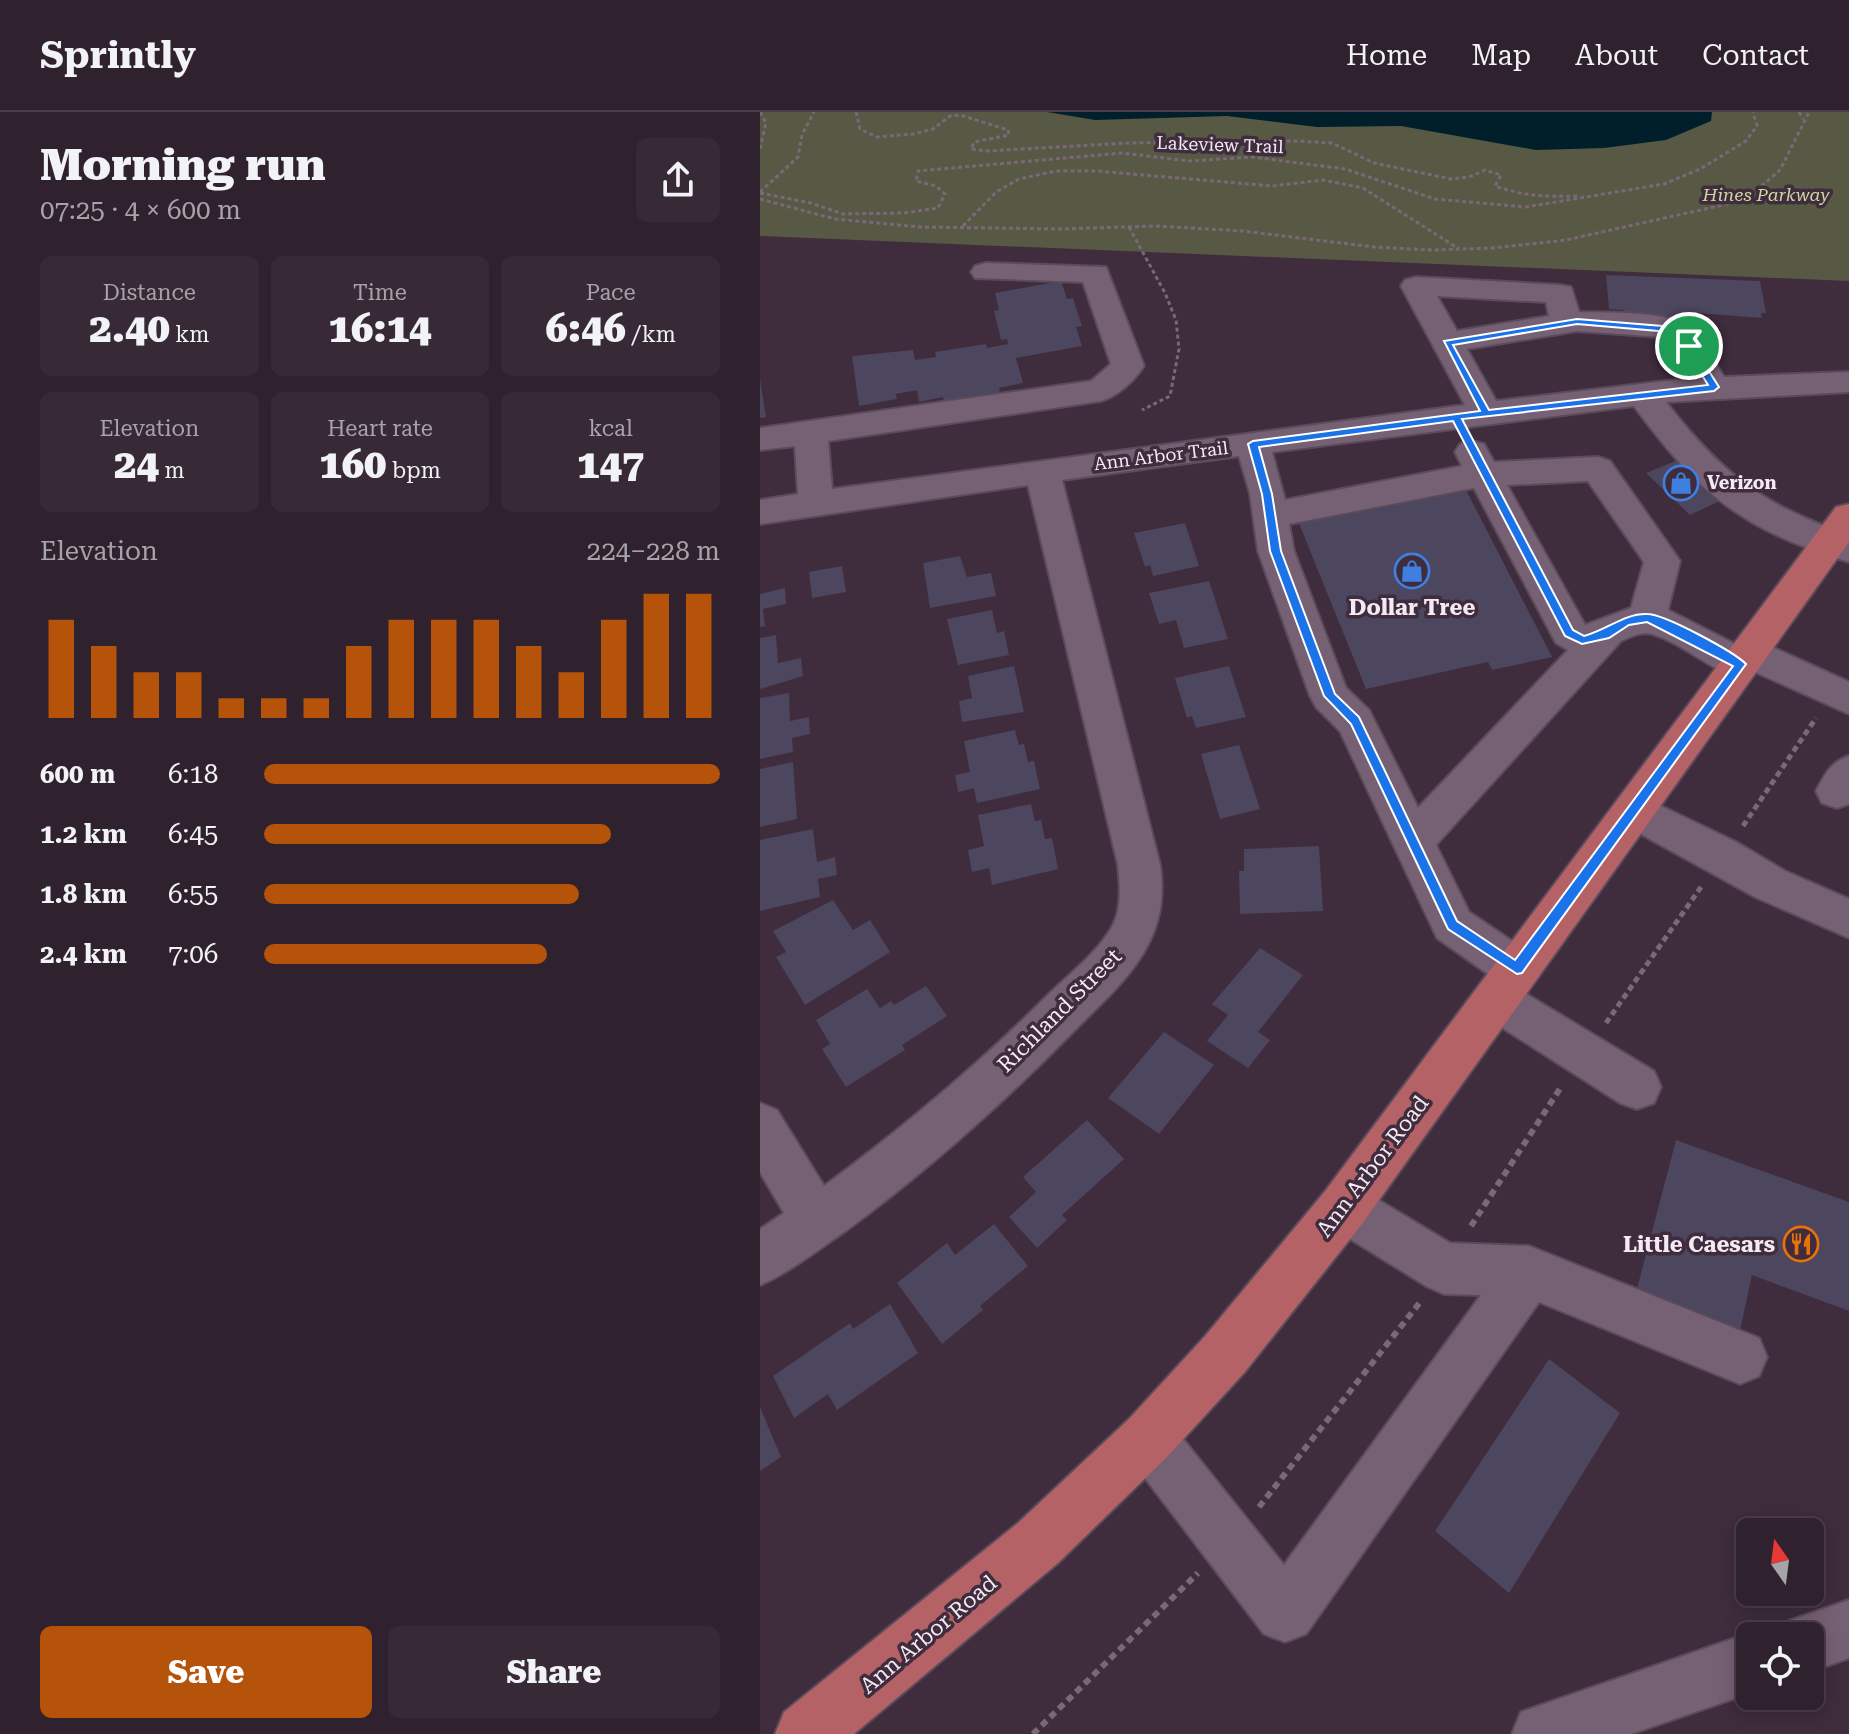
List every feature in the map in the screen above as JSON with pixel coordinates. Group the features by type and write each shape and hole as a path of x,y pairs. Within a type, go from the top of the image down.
{"main road":[{"name":"Ann Arbor Road","path":"806,1734 1038,1543 1148,1438 1225,1354 1344,1207 1745,658 1843,536"}],"street":[{"path":"760,439 1101,390 1128,366 1095,273 986,272"},
{"path":"1566,323 1560,294 1416,286 1447,343 1471,415 1483,474 1569,633 1582,640 1605,635"},
{"path":"1447,343 1566,323 1672,329 1683,337 1714,387"},
{"name":"Ann Arbor Trail","path":"760,512 1042,471 1642,394 1714,387 1849,382"},
{"path":"1642,394 1684,449 1737,498 1843,536"},
{"path":"811,433 816,504"},
{"path":"1253,444 1267,494 1276,551 1330,696 1355,721 1453,925 1506,984 1637,1087"},
{"path":"1270,515 1483,474 1598,469 1662,561 1647,618"},
{"name":"Richland Street","path":"760,1259 817,1222 948,1118 1044,1030 1116,957 1131,933 1140,908 1142,883 1139,865 1042,471"},
{"path":"1413,841 1605,635 1627,622 1647,618 1660,621 1745,658 1833,708"},
{"path":"1634,810 1770,884 1849,919"},
{"path":"760,1126 817,1222"},
{"path":"1344,1207 1444,1268 1529,1272 1740,1357"},
{"path":"1148,1438 1285,1613 1529,1272"},
{"path":"1824,1637 1849,1629"},
{"path":"1543,1734 1736,1668"}],"path":[{"path":"760,112 766,123 760,149"},
{"name":"Lakeview Trail","path":"761,189 798,157 802,135 814,112"},
{"name":"Lakeview Trail","path":"856,112 855,123 867,137 879,139 935,128 950,115 966,114 1008,130 1009,135 974,142 971,149 1263,140 1332,143 1374,163 1451,179 1469,177 1485,170 1501,175 1495,186 1508,191 1548,197 1612,193"},
{"name":"Lakeview Trail","path":"761,189 843,214 904,213 938,208 945,194 936,186 916,181 918,171 1122,153 1189,161 1253,157 1345,169 1435,199 1526,207 1664,184 1700,169 1746,141 1757,126 1753,112"},
{"path":"1799,112 1803,119"},
{"path":"760,199 835,219 920,227 1129,227 1243,231 1374,247 1460,250 1566,240 1732,203 1757,191 1773,178 1789,155 1803,119 1809,112"},
{"path":"962,227 996,192 1019,179 1056,171 1097,171 1272,186 1323,180 1363,188 1460,250"},
{"path":"862,221 904,213"},
{"path":"1129,227 1168,299 1179,336 1170,396 1142,410"},
{"path":"1734,839 1833,708"},
{"path":"1598,1035 1703,884"},
{"path":"1467,1233 1569,1074"},
{"path":"1256,1510 1419,1305"},
{"path":"1033,1734 1205,1567"}],"green space":[{"name":"Hines Parkway","path":"760,112 1849,112 1849,281 760,236"}],"water":[{"path":"1047,112 1712,112 1711,121 1666,140 1604,148 1536,150 1401,126 1317,127 1227,116 1095,120"}],"building":[{"path":"1606,275 1760,281 1766,313 1761,313 1762,318 1696,313 1688,319 1625,316 1624,310 1609,309"},
{"path":"1061,281 1067,299 1073,298 1082,326 1076,327 1082,346 1016,358 1023,383 999,388 1000,392 944,402 943,397 919,402 917,390 896,394 897,399 859,406 852,356 913,350 915,360 936,357 935,352 1008,344 1007,339 1001,340 994,311 999,310 995,293"},
{"path":"760,379 766,417 760,418"},
{"path":"1678,460 1722,500 1690,515 1646,473"},
{"path":"1465,488 1552,657 1492,670 1488,662 1366,689 1298,521"},
{"path":"1185,523 1199,566 1153,576 1150,565 1145,567 1134,533"},
{"path":"960,556 967,577 991,573 996,596 930,608 923,563"},
{"path":"842,566 846,592 812,598 809,572"},
{"path":"1209,581 1228,639 1184,648 1176,620 1159,624 1149,593"},
{"path":"785,588 786,604 763,609 765,626 760,627 760,594"},
{"path":"992,610 997,633 1004,631 1009,655 958,665 947,619"},
{"path":"776,635 778,663 801,658 803,676 760,689 760,638"},
{"path":"1014,666 1024,712 962,722 959,701 972,698 968,676"},
{"path":"1229,666 1246,717 1196,728 1192,716 1187,718 1175,678"},
{"path":"789,693 790,721 809,717 810,734 792,738 793,752 760,759 760,698"},
{"path":"1015,730 1019,745 1024,744 1028,762 1034,761 1040,789 977,803 974,788 958,792 955,775 970,772 964,741"},
{"path":"1239,745 1260,809 1220,819 1201,754"},
{"path":"793,762 797,819 760,827 760,769"},
{"path":"1031,804 1035,821 1041,820 1045,839 1052,838 1058,869 992,885 989,868 972,872 968,850 984,846 978,815"},
{"path":"813,829 817,862 835,857 837,875 818,879 820,897 760,911 760,840"},
{"path":"1319,846 1323,911 1240,914 1239,871 1244,871 1244,849"},
{"path":"833,900 853,930 870,920 890,952 805,1005 776,957 786,952 773,931"},
{"path":"1260,948 1303,975 1258,1032 1270,1040 1248,1068 1207,1041 1228,1015 1212,1004"},
{"path":"926,986 947,1016 902,1045 905,1050 846,1087 822,1049 830,1044 816,1020 867,989 880,1008 891,1001 894,1005"},
{"path":"1164,1032 1214,1065 1159,1134 1108,1098"},
{"path":"1087,1120 1124,1159 1062,1215 1067,1220 1037,1248 1009,1217 1036,1192 1023,1177"},
{"path":"1676,1140 1849,1202 1849,1311 1752,1275 1738,1340 1634,1300"},
{"path":"994,1224 1028,1266 980,1306 983,1310 942,1344 897,1283 947,1243 955,1255"},
{"path":"890,1304 918,1353 837,1410 828,1394 794,1418 773,1376 850,1323 853,1329"},
{"path":"1549,1359 1620,1413 1509,1593 1435,1531"},
{"path":"760,1407 781,1457 760,1471"}],"place":[{"name":"Verizon","path":"1681,483"},
{"name":"Dollar Tree","path":"1412,571"},
{"name":"Little Caesars","path":"1801,1244"}],"route":[{"path":"1689,346 1672,329 1577,321 1447,343 1486,413 1456,417 1483,474 1569,633 1582,640 1605,635 1627,622 1647,618 1660,621 1740,664 1517,969 1453,925 1355,721 1330,696 1276,551 1267,494 1253,444 1486,413 1537,406 1714,387 1689,346"}]}
